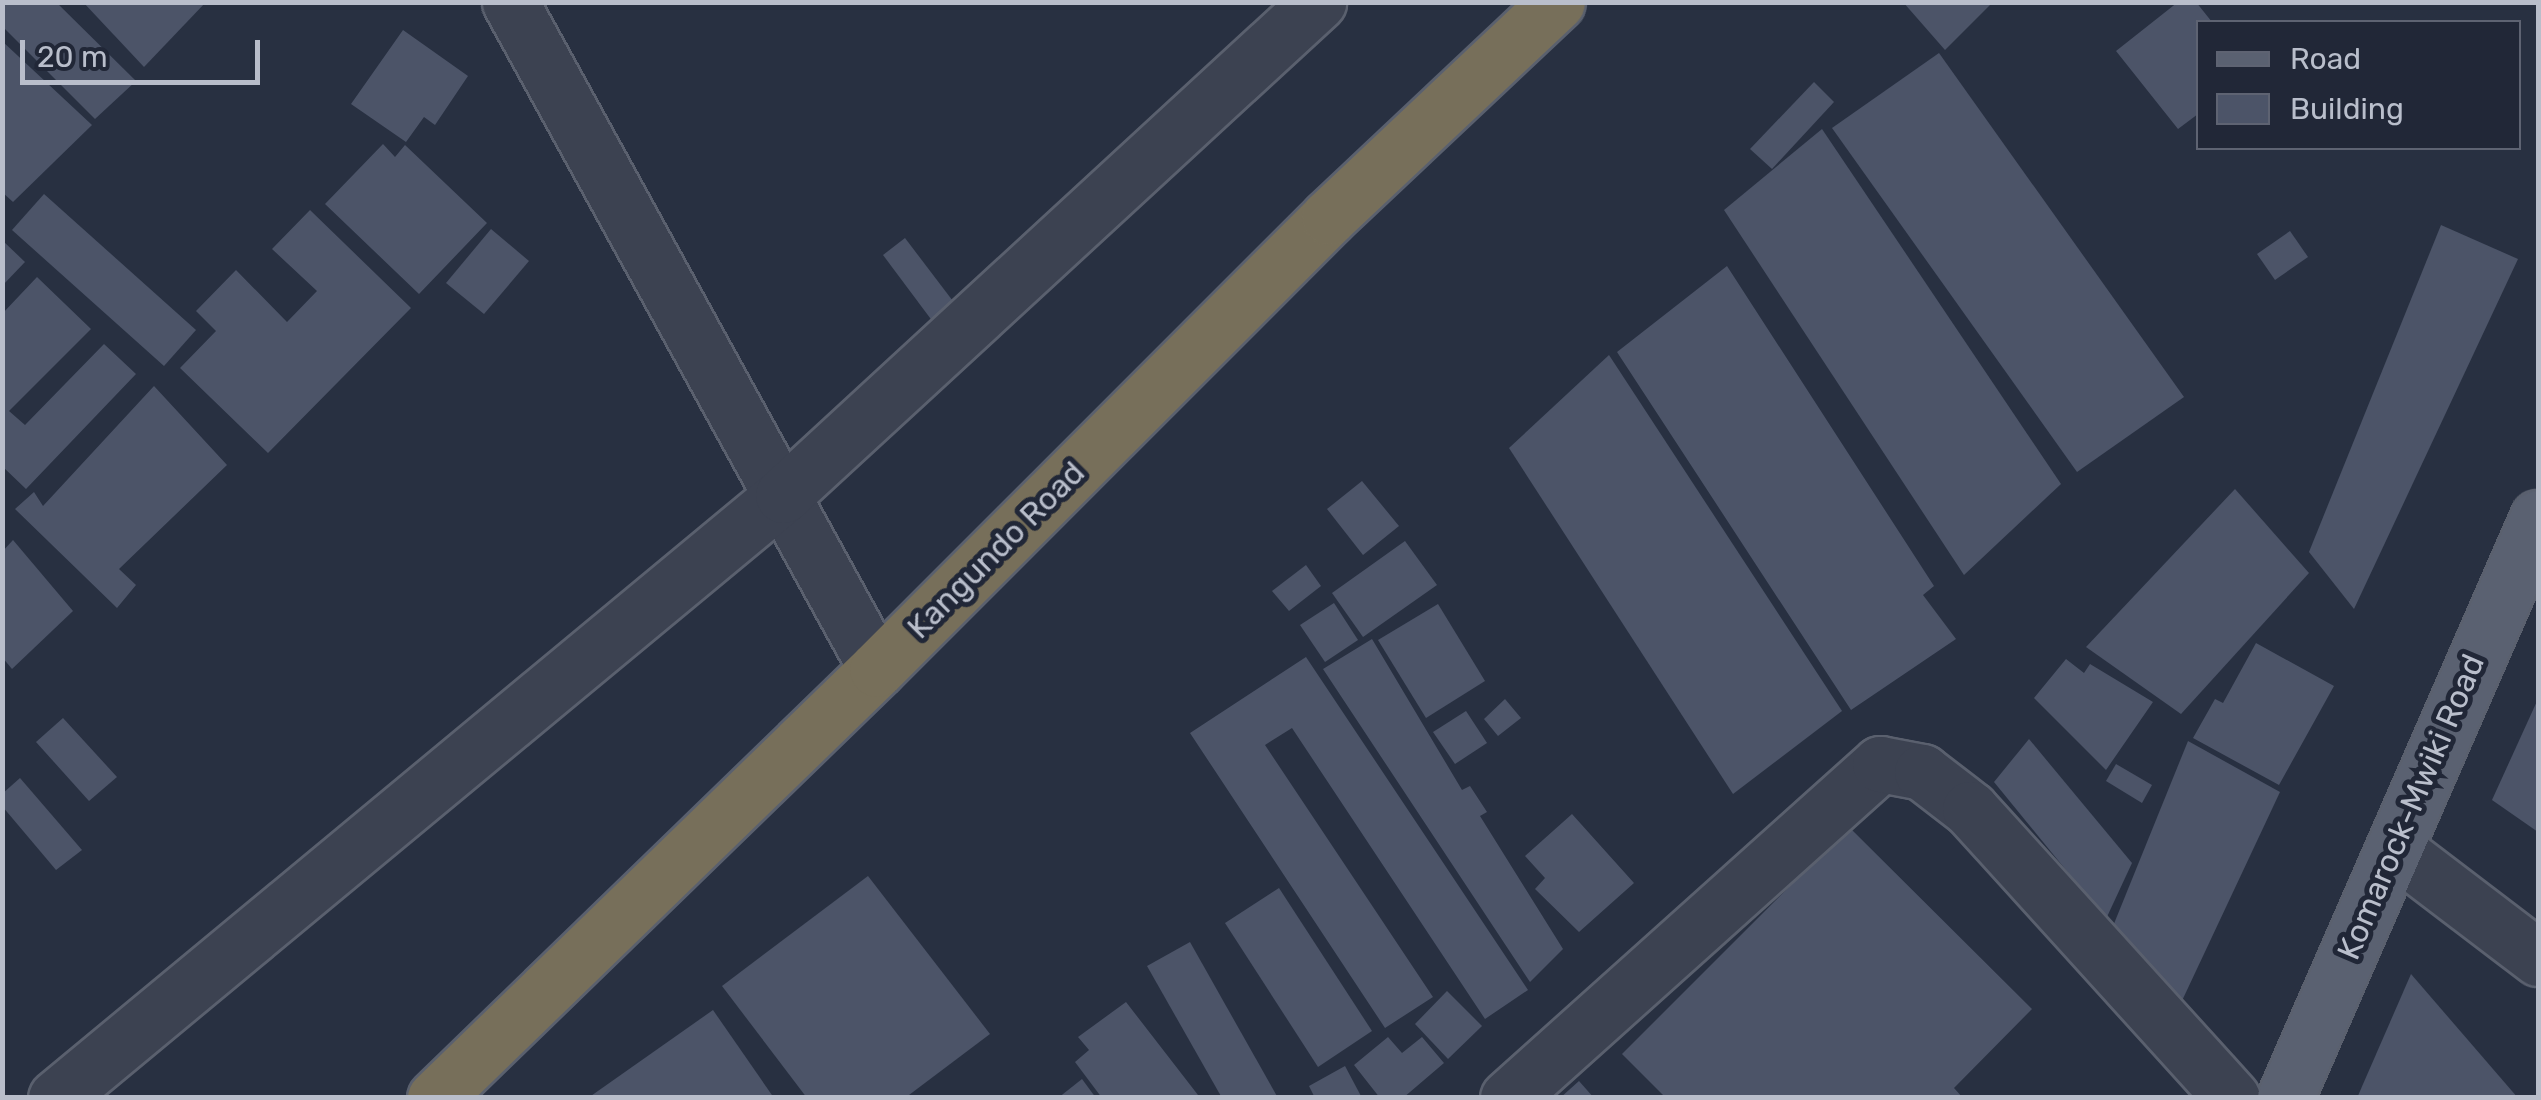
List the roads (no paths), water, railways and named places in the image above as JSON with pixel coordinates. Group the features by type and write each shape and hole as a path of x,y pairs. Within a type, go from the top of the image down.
{"highway":[{"name":"Kangundo Road","path":"435,1098 877,669 1329,217 1556,2"}],"main road":[{"name":"Komarock-Mwiki Road","path":"2285,1098 2538,518"}],"street":[{"path":"510,2 877,669"},
{"path":"56,1098 783,495 1318,2"},
{"path":"1508,1098 1880,764 1922,772 1970,809 2232,1098"},
{"path":"2396,849 2538,958"}]}
